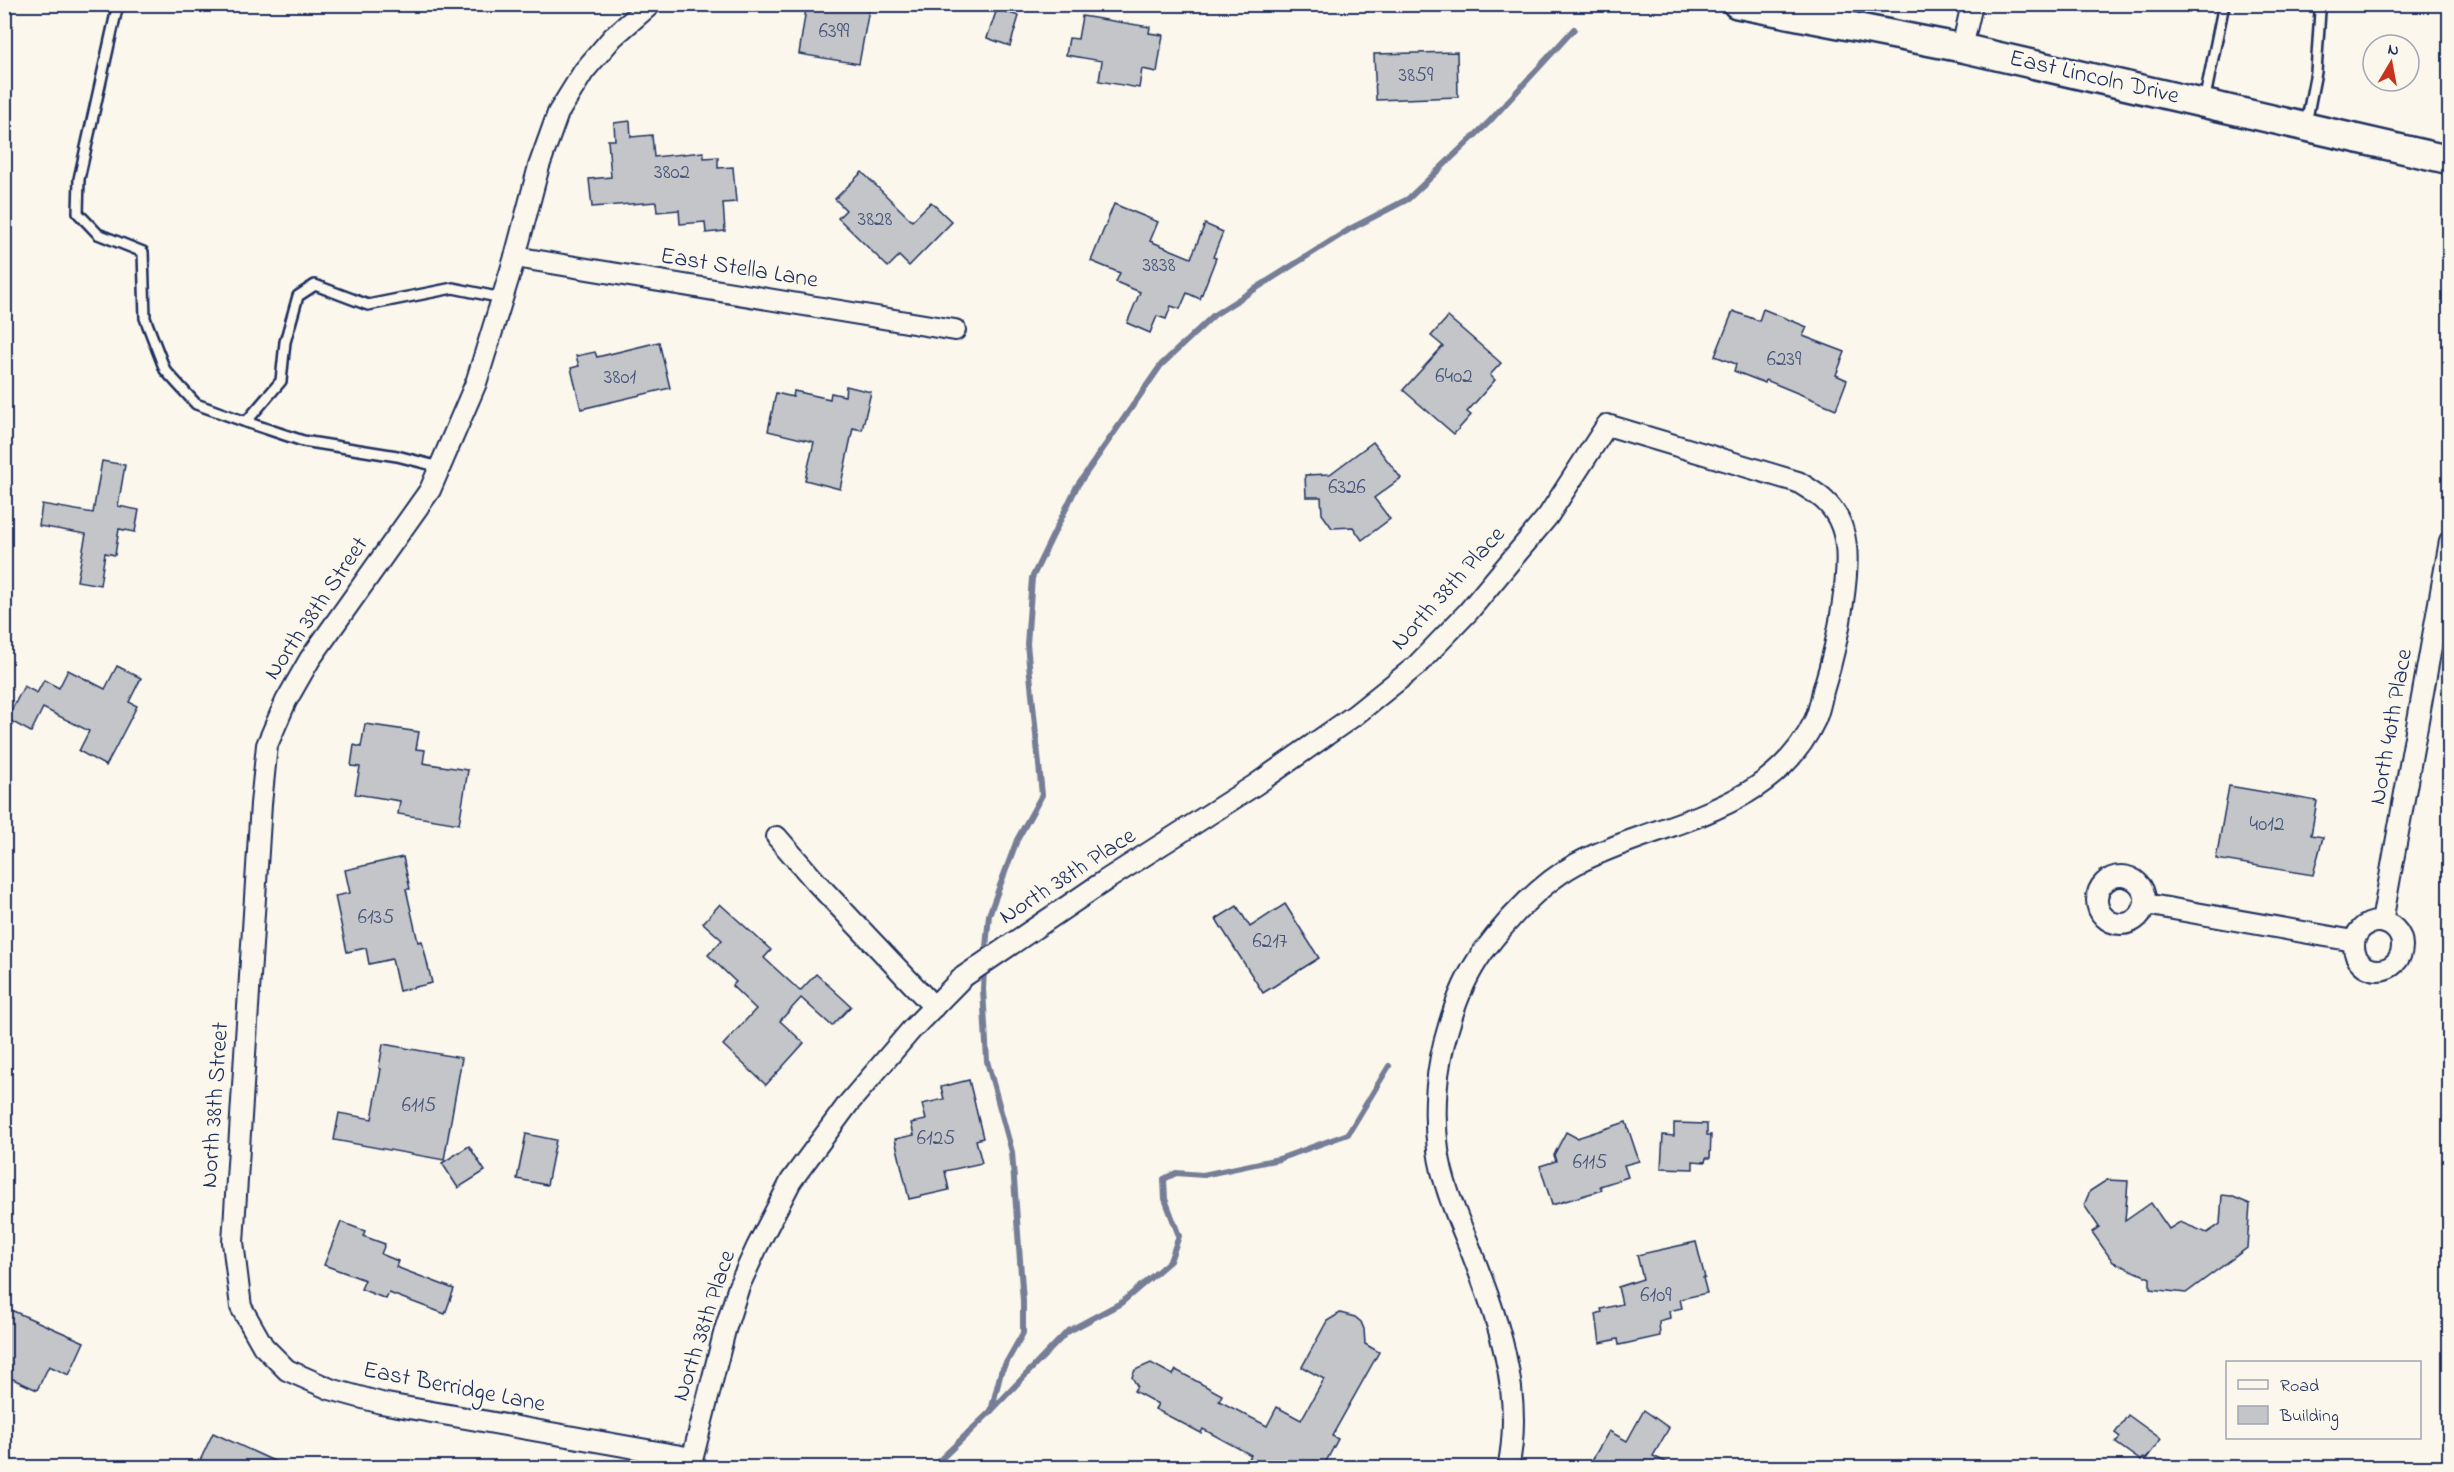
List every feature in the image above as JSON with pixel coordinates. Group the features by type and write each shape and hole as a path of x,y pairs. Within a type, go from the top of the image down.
{"main road":[{"name":"East Lincoln Drive","path":"1737,4 1962,48 2450,160"}],"street":[{"name":"North 38th Street","path":"241,1307 233,1242 261,804 267,745 286,700 310,659 430,490 476,383 515,257 539,166 558,113 584,71 613,37 651,4"},
{"path":"1962,48 1972,4"},
{"name":"East Stella Lane","path":"515,257 955,330"},
{"name":"North 38th Place","path":"691,1463 725,1330 739,1286 791,1181 848,1104 912,1029 963,977 1106,880 1256,785 1355,715 1416,666 1468,612 1548,516 1607,425 1798,482 1825,501 1841,524 1849,562 1832,662 1815,720 1793,756 1766,780 1727,806 1623,843 1573,865 1529,898 1482,954 1454,1009 1442,1049 1438,1077 1438,1151 1457,1215 1504,1346 1514,1398 1514,1440 1508,1467"},
{"name":"North 40th Place","path":"2382,922 2450,541"},
{"path":"777,837 815,881 934,1007"},
{"path":"2145,904 2354,941"},
{"path":"2375,922 2382,922 2396,930 2402,945 2401,954 2391,966 2384,970 2368,968 2356,957 2354,941 2361,928 2375,922"},
{"name":"East Berridge Lane","path":"241,1307 263,1346 287,1370 330,1389 381,1403 691,1463"}],"lane":[{"path":"118,4 79,179 78,213 98,234 143,252 145,318 165,370 196,404 246,422 303,441 397,456 440,467"},
{"path":"2204,104 2224,4"},
{"path":"2305,127 2316,72 2320,11 2318,4"},
{"path":"246,422 281,381 285,342 298,296 315,285 368,305 453,288 502,298"}],"building":[{"path":"816,4 870,4 859,64 799,54 806,9 815,10"},
{"path":"997,9 1019,16 1010,46 987,38"},
{"path":"1082,16 1150,27 1149,33 1163,35 1157,72 1142,69 1139,88 1099,81 1102,61 1066,55 1069,38 1078,39"},
{"path":"1457,52 1458,97 1376,100 1374,54"},
{"path":"630,121 631,137 652,135 654,157 703,152 704,158 718,157 718,168 733,167 736,202 723,203 725,231 706,233 705,222 680,224 679,210 657,212 656,202 592,207 589,179 611,177 608,140 615,140 614,123"},
{"path":"862,172 912,221 931,202 952,222 909,266 899,256 888,267 838,218 846,210 835,199"},
{"path":"1114,204 1158,222 1150,241 1191,258 1205,224 1223,232 1213,257 1216,258 1200,299 1187,293 1180,309 1171,306 1166,319 1157,316 1150,333 1127,323 1140,292 1116,282 1120,273 1091,261"},
{"path":"1763,309 1807,327 1803,336 1845,352 1836,375 1847,380 1836,409 1766,380 1765,383 1734,371 1736,364 1715,356 1733,311 1759,321"},
{"path":"1448,317 1501,363 1490,375 1495,380 1467,412 1471,415 1454,434 1403,390 1443,346 1431,336"},
{"path":"659,342 670,388 581,409 571,368 579,366 576,356 595,352 597,357"},
{"path":"846,386 871,392 862,430 853,428 840,489 805,480 814,442 768,431 776,393 793,397 794,391 830,399 831,393 845,396"},
{"path":"1373,442 1401,478 1374,498 1390,519 1362,540 1353,527 1332,528 1322,514 1321,497 1306,497 1305,475 1330,474"},
{"path":"102,461 125,465 118,506 139,510 135,532 119,529 115,555 105,553 100,585 77,581 86,534 39,526 42,504 93,513"},
{"path":"117,666 141,678 129,702 137,706 106,766 79,751 89,731 43,708 31,732 7,719 24,686 37,693 44,680 59,688 68,670 105,689"},
{"path":"365,724 419,732 416,749 425,750 423,763 468,770 459,824 398,814 400,801 355,794 360,767 351,766 354,745 361,747"},
{"path":"2229,786 2317,801 2311,835 2323,837 2313,875 2216,859"},
{"path":"403,857 410,889 406,889 418,942 422,941 432,983 399,991 392,959 369,964 366,948 347,952 335,896 350,893 345,870"},
{"path":"720,904 771,950 764,958 800,991 816,974 851,1006 832,1026 801,998 780,1021 804,1043 766,1085 723,1045 756,1009 732,986 736,982 708,955 722,940 703,923"},
{"path":"1285,904 1319,958 1263,993 1216,919 1237,906 1250,927"},
{"path":"383,1044 462,1058 444,1160 334,1140 339,1113 372,1119"},
{"path":"969,1080 983,1138 976,1140 982,1163 945,1171 949,1190 909,1199 895,1139 914,1135 911,1123 926,1120 922,1104 944,1099 941,1087"},
{"path":"1626,1122 1639,1161 1624,1165 1628,1177 1600,1186 1602,1190 1552,1205 1540,1166 1556,1161 1554,1155 1566,1132 1577,1138"},
{"path":"1674,1123 1707,1124 1707,1135 1711,1135 1710,1158 1706,1158 1705,1162 1693,1161 1693,1169 1661,1168 1663,1135 1674,1136"},
{"path":"526,1134 556,1140 547,1185 517,1179"},
{"path":"469,1146 485,1171 458,1188 442,1163"},
{"path":"2107,1180 2128,1181 2125,1221 2151,1203 2169,1229 2180,1222 2207,1233 2220,1224 2222,1195 2231,1196 2250,1204 2247,1248 2186,1293 2150,1289 2150,1278 2113,1262 2092,1232 2099,1227 2084,1205 2090,1191"},
{"path":"341,1222 365,1231 363,1236 385,1244 381,1254 398,1261 396,1267 454,1289 445,1314 389,1293 386,1299 361,1289 365,1280 324,1265"},
{"path":"1696,1242 1707,1293 1680,1299 1682,1308 1669,1311 1670,1318 1659,1321 1660,1336 1619,1345 1618,1339 1600,1343 1596,1314 1602,1312 1601,1309 1622,1304 1618,1287 1643,1279 1637,1255"},
{"path":"4,1307 84,1342 69,1375 49,1366 37,1390 4,1375"},
{"path":"1340,1313 1355,1317 1361,1322 1365,1344 1379,1352 1332,1436 1338,1439 1323,1467 1244,1467 1251,1455 1203,1429 1201,1433 1155,1409 1158,1404 1134,1391 1137,1386 1132,1377 1135,1370 1151,1363 1173,1375 1176,1370 1222,1395 1219,1401 1267,1426 1277,1407 1301,1420 1324,1379 1302,1367 1327,1321"},
{"path":"1644,1410 1669,1428 1653,1456 1676,1467 1588,1467 1609,1431 1627,1441"},
{"path":"2128,1415 2161,1439 2146,1459 2143,1458 2141,1461 2116,1443 2120,1437 2115,1433"},
{"path":"213,1433 287,1467 197,1467"}],"waterway":[{"path":"985,958 989,915 1017,840 1042,795 1027,644 1032,578 1077,486 1161,365 1214,315 1350,229 1408,199 1489,122 1574,29"},
{"path":"984,968 987,1061 1012,1152 1023,1301 1023,1333 1001,1372 991,1411"},
{"path":"936,1468 939,1461 1067,1332 1121,1303 1170,1261 1179,1236 1165,1199 1164,1179 1176,1173 1203,1175 1279,1159 1348,1134 1389,1066"}]}
